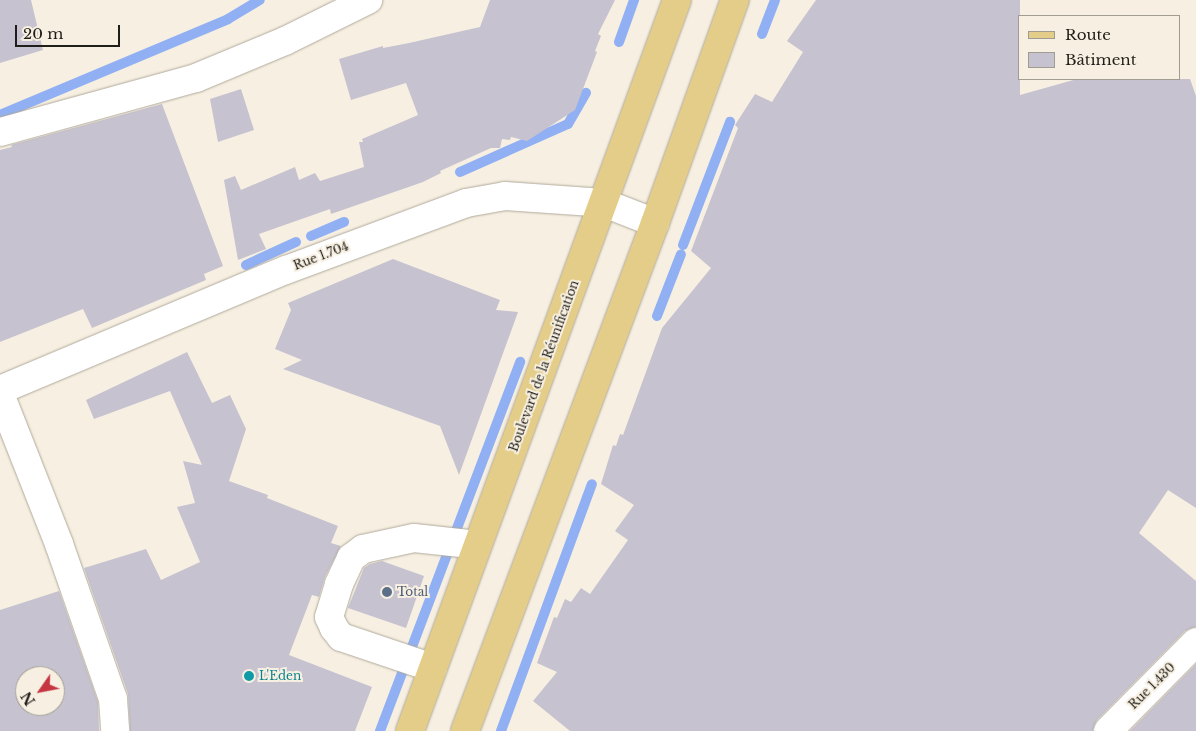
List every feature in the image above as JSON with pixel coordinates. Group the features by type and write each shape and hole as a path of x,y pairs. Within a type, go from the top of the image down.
{"main road":[{"name":"Boulevard de la Réunification","path":"410,731 677,0"},
{"path":"465,731 655,223 735,0"}],"street":[{"path":"0,132 196,78 285,41 368,0"},
{"name":"Rue 1.704","path":"0,390 286,270 466,203 505,196 604,203 655,223"},
{"path":"0,394 59,544 113,699 116,731"},
{"path":"433,668 341,637 329,617 339,584 351,558 370,547 414,538 478,545"},
{"name":"Rue 1.430","path":"1108,731 1196,642"}],"building":[{"path":"0,0 31,0 43,50 0,63"},
{"path":"490,0 615,0 598,34 601,36 595,51 597,52 575,110 527,141 511,137 510,140 502,139 500,148 491,148 440,171 441,173 423,182 331,214 330,209 259,234 266,249 238,260 224,180 235,176 241,190 295,167 299,180 315,173 320,181 364,167 359,142 363,142 362,139 418,115 406,83 351,100 339,59 383,46 383,48 409,43 480,27"},
{"path":"816,0 1020,0 1020,15 1018,15 1018,80 1020,80 1020,95 1073,80 1190,79 1196,96 1196,508 1168,490 1139,533 1196,581 1196,627 1185,631 1097,720 1093,731 570,731 533,701 557,672 537,663 554,617 557,618 565,599 571,602 581,588 590,594 628,540 615,531 634,505 601,484 613,445 616,446 620,434 623,435 662,328 711,268 691,251 738,128 735,125 755,94 772,102 803,52 787,41"},
{"path":"241,89 254,130 218,142 210,99"},
{"path":"162,104 223,266 204,274 206,280 92,328 83,309 0,342 0,150 12,147 11,145"},
{"path":"393,259 500,300 496,310 518,312 459,475 440,426 283,369 302,360 275,349 291,310 288,303"},
{"path":"187,352 212,403 230,395 246,429 229,481 268,495 267,498 338,526 331,543 341,546 325,577 319,597 312,595 289,655 372,687 355,731 130,731 128,694 84,568 146,549 161,580 200,562 177,507 195,503 183,461 202,465 170,391 94,419 86,400"},
{"name":"Total","path":"382,561 424,576 406,628 348,608 364,568 370,564"},
{"path":"59,591 98,702 99,731 0,731 0,610"},
{"path":"1196,664 1196,731 1130,731"}],"waterway":[{"path":"0,115 228,19 260,0"},
{"path":"619,42 634,0"},
{"path":"762,34 775,0"},
{"path":"460,172 568,124 586,93"},
{"path":"683,245 730,122"},
{"path":"311,236 344,222"},
{"path":"246,265 296,242"},
{"path":"657,316 681,254"},
{"path":"380,731 520,362"},
{"path":"501,731 592,484"}],"place":[{"name":"Total","path":"387,592"},
{"name":"L'Eden","path":"249,676"}]}
